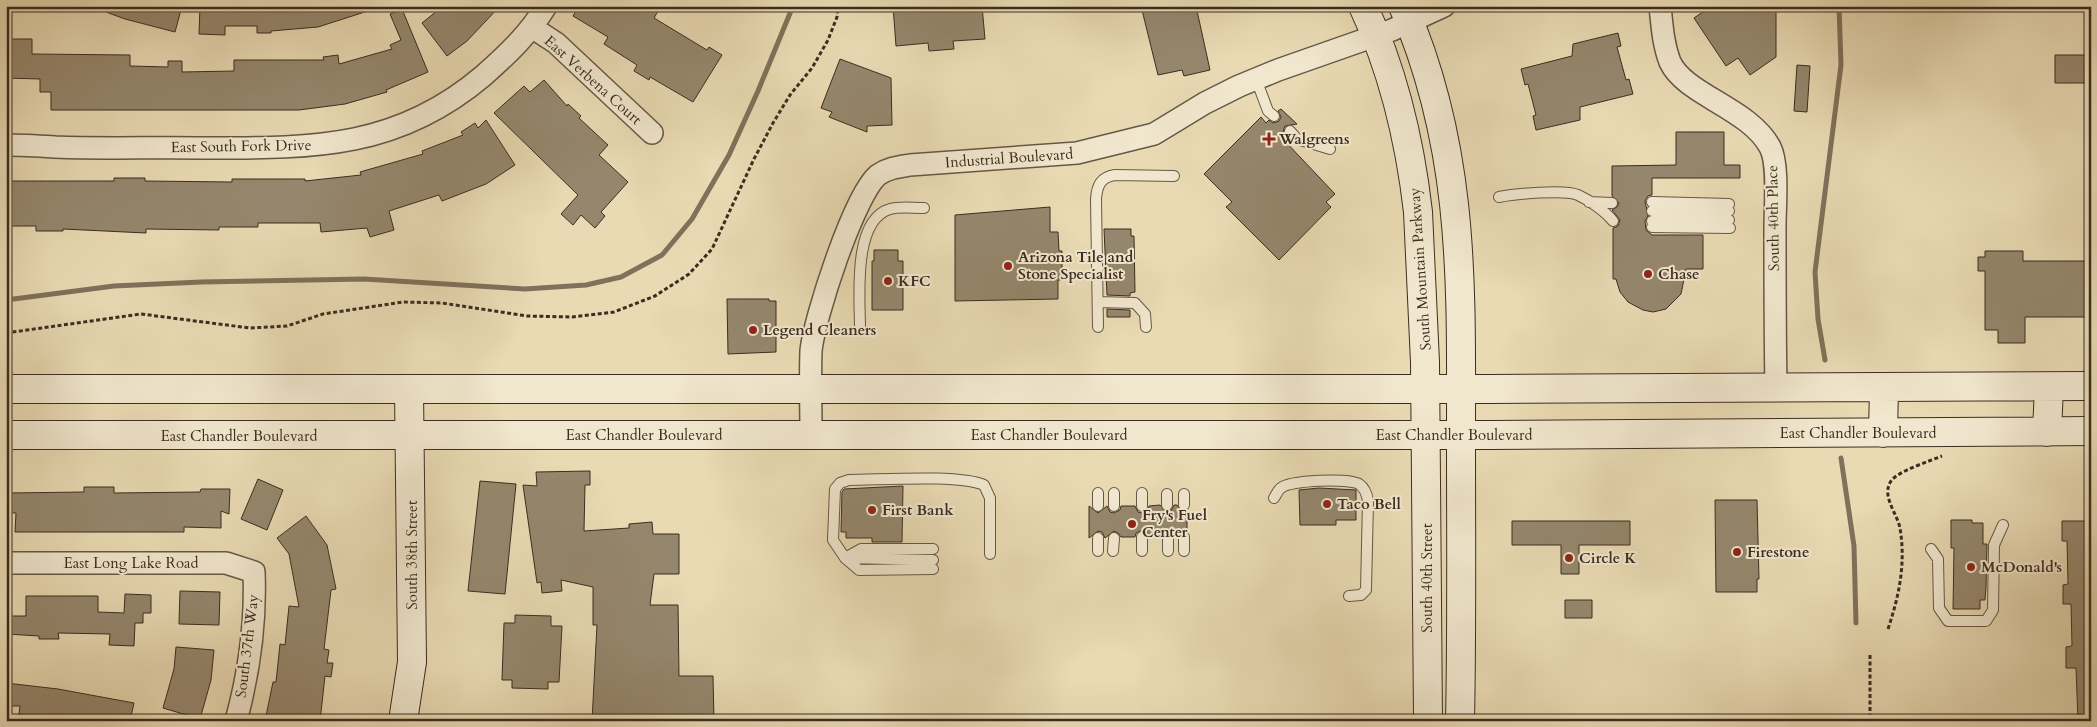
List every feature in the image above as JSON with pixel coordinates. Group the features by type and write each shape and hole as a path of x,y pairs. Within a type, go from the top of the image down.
{"main road":[{"name":"South Mountain Parkway","path":"1364,6 1395,23 1430,78 1444,136 1455,199 1459,241 1461,435"},
{"name":"South Mountain Parkway","path":"1395,23 1396,94 1416,188 1423,273 1426,435"},
{"path":"6,389 1461,389 2091,386"},
{"path":"2047,432 2049,387"},
{"path":"1883,433 1884,388"},
{"name":"South 38th Street","path":"404,721 412,662 409,389"},
{"name":"East Chandler Boulevard","path":"6,435 1461,435 2091,431"},
{"name":"South 40th Street","path":"1426,435 1428,721"},
{"path":"1460,721 1461,435"}],"street":[{"name":"East South Fork Drive","path":"6,145 303,147 356,140 390,130 439,109 464,92 515,49 533,28 546,6"},
{"name":"Industrial Boulevard","path":"811,435 811,351 817,318 850,222 866,190 877,176 887,169 910,165 1060,155 1102,148 1154,134 1205,103 1256,79 1395,23 1444,6"},
{"name":"South 40th Place","path":"1660,6 1663,38 1671,64 1690,84 1742,117 1756,129 1770,148 1774,167 1775,202 1776,388"},
{"name":"East Verbena Court","path":"533,28 556,43 652,133"},
{"name":"East Long Lake Road","path":"6,563 226,563 254,572"},
{"name":"South 37th Way","path":"236,721 249,658 255,598 254,572"}],"lane":[{"path":"1256,79 1268,111 1274,116"},
{"path":"1290,132 1297,139 1330,149"},
{"path":"1098,327 1096,199 1101,181 1107,176 1115,175 1174,176"},
{"path":"1499,197 1518,194 1576,194 1610,212"},
{"path":"860,329 861,251 874,222 880,214 890,209 924,208"},
{"path":"1652,215 1729,216 1652,215"},
{"path":"1098,302 1135,303 1145,314 1146,326"},
{"path":"845,558 861,549 933,559 859,570 845,558 833,540 835,489 840,482 849,480 975,481 984,485 990,498 990,554"},
{"path":"1274,498 1281,488 1297,482 1349,481 1362,486 1367,493 1368,501 1366,590 1361,595 1349,596"},
{"path":"1098,493 1098,506"},
{"path":"1114,493 1114,506"},
{"path":"1142,493 1142,506"},
{"path":"1167,494 1167,505"},
{"path":"1184,494 1184,505"},
{"path":"1931,549 1938,559 1939,608 1948,621 1986,621 1994,610 1994,545 2003,525"},
{"path":"1142,537 1142,551"},
{"path":"1168,537 1168,551"},
{"path":"1184,537 1184,551"},
{"path":"1098,538 1098,551"},
{"path":"1113,551 1114,538"}],"path":[{"path":"6,333 142,314 250,328 287,326 323,314 402,302 442,303 527,316 572,317 614,312 655,296 689,274 712,249 773,123 790,95 812,68 828,40 838,17 838,6"},
{"path":"1888,629 1901,586 1902,553 1900,527 1888,494 1889,486 1892,479 1900,474 1942,456"},
{"path":"1870,655 1870,721"}],"building":[{"path":"95,6 182,6 175,32 125,19 95,8"},
{"path":"200,6 370,6 371,10 318,27 271,31 271,33 257,33 257,26 225,26 225,35 199,34"},
{"path":"443,6 500,6 467,41 447,56 422,23"},
{"path":"579,6 661,6 654,18 707,50 709,47 722,55 693,102 650,77 649,80 634,71 637,65 604,44 608,37 573,16"},
{"path":"893,6 982,6 985,39 953,41 954,49 929,51 928,43 896,46"},
{"path":"1141,6 1196,6 1210,70 1184,76 1182,70 1158,75"},
{"path":"1712,6 1776,6 1776,57 1750,75 1738,58 1726,66 1694,18"},
{"path":"402,9 428,72 386,90 387,92 345,104 299,110 51,110 51,92 40,92 40,79 6,78 6,39 32,39 32,54 130,55 130,66 168,67 168,61 182,61 182,72 234,71 234,60 324,60 323,57 338,55 339,64 392,49 390,45 401,40 390,14"},
{"path":"1618,33 1621,46 1617,47 1626,80 1629,79 1633,94 1580,107 1580,120 1536,130 1533,116 1536,115 1528,84 1525,85 1521,69 1572,56 1573,44"},
{"path":"2055,55 2091,55 2091,83 2055,83"},
{"path":"840,59 891,78 892,125 867,126 867,132 829,117 832,112 821,108"},
{"path":"1797,65 1810,66 1807,112 1794,111"},
{"path":"544,80 567,106 568,104 581,116 579,118 608,145 599,155 628,182 601,212 605,216 595,228 581,215 573,225 561,214 578,195 494,113 524,86 530,92"},
{"name":"Walgreens","path":"1281,109 1297,124 1285,126 1283,132 1285,136 1283,139 1335,194 1326,202 1331,207 1279,260 1226,207 1232,202 1204,174 1261,117 1266,123 1269,120 1273,123 1279,121 1281,117 1278,111"},
{"path":"486,120 515,165 486,184 442,201 439,195 389,211 394,230 370,237 367,228 321,232 320,223 258,223 258,227 219,227 219,230 146,229 146,233 63,229 63,231 36,231 36,226 6,226 6,181 114,181 114,178 145,178 145,181 232,182 232,179 305,179 305,181 361,175 360,172 423,154 422,151 463,135 461,132 475,123 478,128"},
{"path":"1676,132 1724,132 1724,165 1740,165 1740,178 1652,178 1652,195 1648,196 1645,201 1648,216 1645,221 1646,230 1652,235 1703,235 1703,269 1686,269 1681,294 1666,309 1653,312 1643,310 1628,302 1620,292 1616,279 1613,279 1613,228 1618,226 1620,220 1612,210 1619,203 1612,196 1612,166 1676,165"},
{"name":"Arizona Tile and Stone Specialist","path":"1050,207 1050,232 1058,232 1059,251 1062,251 1062,280 1058,280 1058,299 955,301 955,215"},
{"path":"1104,229 1131,229 1131,236 1134,236 1135,292 1130,293 1130,296 1107,295"},
{"name":"KFC","path":"874,250 898,250 898,261 903,261 903,310 872,310 872,261 874,261"},
{"path":"1985,251 2023,251 2023,261 2091,261 2091,317 2025,317 2025,343 1998,343 1998,330 1985,330 1985,271 1978,271 1978,257 1985,257"},
{"name":"Legend Cleaners","path":"727,299 769,299 769,301 776,301 776,352 728,354"},
{"path":"1107,309 1130,310 1130,317 1107,317"},
{"path":"590,471 590,485 585,485 584,531 629,528 629,524 652,522 653,534 679,534 679,574 654,574 650,605 678,605 679,676 713,676 714,721 592,721 597,625 593,625 593,587 561,580 562,591 542,593 541,582 537,583 523,485 537,486 536,472"},
{"path":"258,479 283,490 267,530 241,519"},
{"path":"480,481 516,484 505,594 468,591"},
{"name":"First Bank","path":"903,486 902,542 872,542 872,538 846,538 846,532 841,532 842,492 844,489"},
{"path":"84,487 114,487 114,493 200,492 201,489 230,489 229,514 221,511 221,528 184,527 184,532 15,532 16,513 8,513 8,493 84,492"},
{"name":"Taco Bell","path":"1319,488 1356,490 1356,520 1336,520 1336,525 1300,525 1299,490"},
{"name":"Firestone","path":"1715,500 1757,500 1759,579 1757,579 1757,592 1716,592"},
{"path":"1160,505 1167,512 1171,511 1174,505 1177,505 1181,511 1187,511 1187,531 1180,531 1177,537 1168,530 1161,537 1149,537 1146,531 1142,530 1136,533 1135,537 1121,537 1114,531 1105,538 1102,532 1098,531 1089,538 1089,506 1098,513 1107,506 1110,512 1114,513 1120,510 1121,506 1135,506 1138,512 1142,513 1148,510 1149,506"},
{"path":"306,516 327,545 336,589 331,590 324,649 329,650 327,663 333,663 331,677 325,676 320,721 265,721 273,682 276,682 280,644 285,645 289,606 299,607 289,554 277,538"},
{"name":"McDonald's","path":"1951,520 1972,520 1972,523 1983,523 1983,544 1987,544 1986,587 1985,600 1980,600 1980,609 1953,609 1954,548 1951,548"},
{"path":"1512,521 1630,521 1630,545 1579,545 1579,574 1561,574 1561,545 1512,545"},
{"path":"2062,521 2091,521 2091,721 2078,721 2076,668 2066,668 2066,647 2072,646 2071,604 2063,604 2063,585 2068,584 2067,541 2062,541"},
{"path":"180,591 220,592 219,625 179,624"},
{"path":"125,594 151,595 151,613 143,613 143,623 135,623 134,646 109,645 110,634 58,633 59,639 39,639 39,636 6,634 6,616 26,616 26,596 98,596 98,612 124,613"},
{"path":"1565,600 1592,600 1592,618 1565,618"},
{"path":"515,615 551,616 551,626 562,626 559,682 548,682 548,689 512,688 512,680 502,680 504,623 515,623"},
{"path":"176,647 214,650 211,680 200,719 163,708 174,669"},
{"path":"6,683 58,689 134,703 130,721 18,721 20,706 6,706"}],"waterway":[{"path":"6,300 114,286 201,282 364,279 525,289 586,285 621,277 662,255 692,219 729,155 793,6"},
{"path":"1825,360 1818,319 1815,272 1841,65 1839,6"},
{"path":"1841,458 1854,546 1856,623"}],"place":[{"name":"Walgreens","path":"1269,139"},
{"name":"Arizona Tile and Stone Specialist","path":"1008,266"},
{"name":"Chase","path":"1648,274"},
{"name":"KFC","path":"888,281"},
{"name":"Legend Cleaners","path":"753,330"},
{"name":"Taco Bell","path":"1327,504"},
{"name":"First Bank","path":"872,510"},
{"name":"Fry's Fuel Center","path":"1132,524"},
{"name":"Firestone","path":"1737,552"},
{"name":"Circle K","path":"1569,558"},
{"name":"McDonald's","path":"1971,567"}]}
